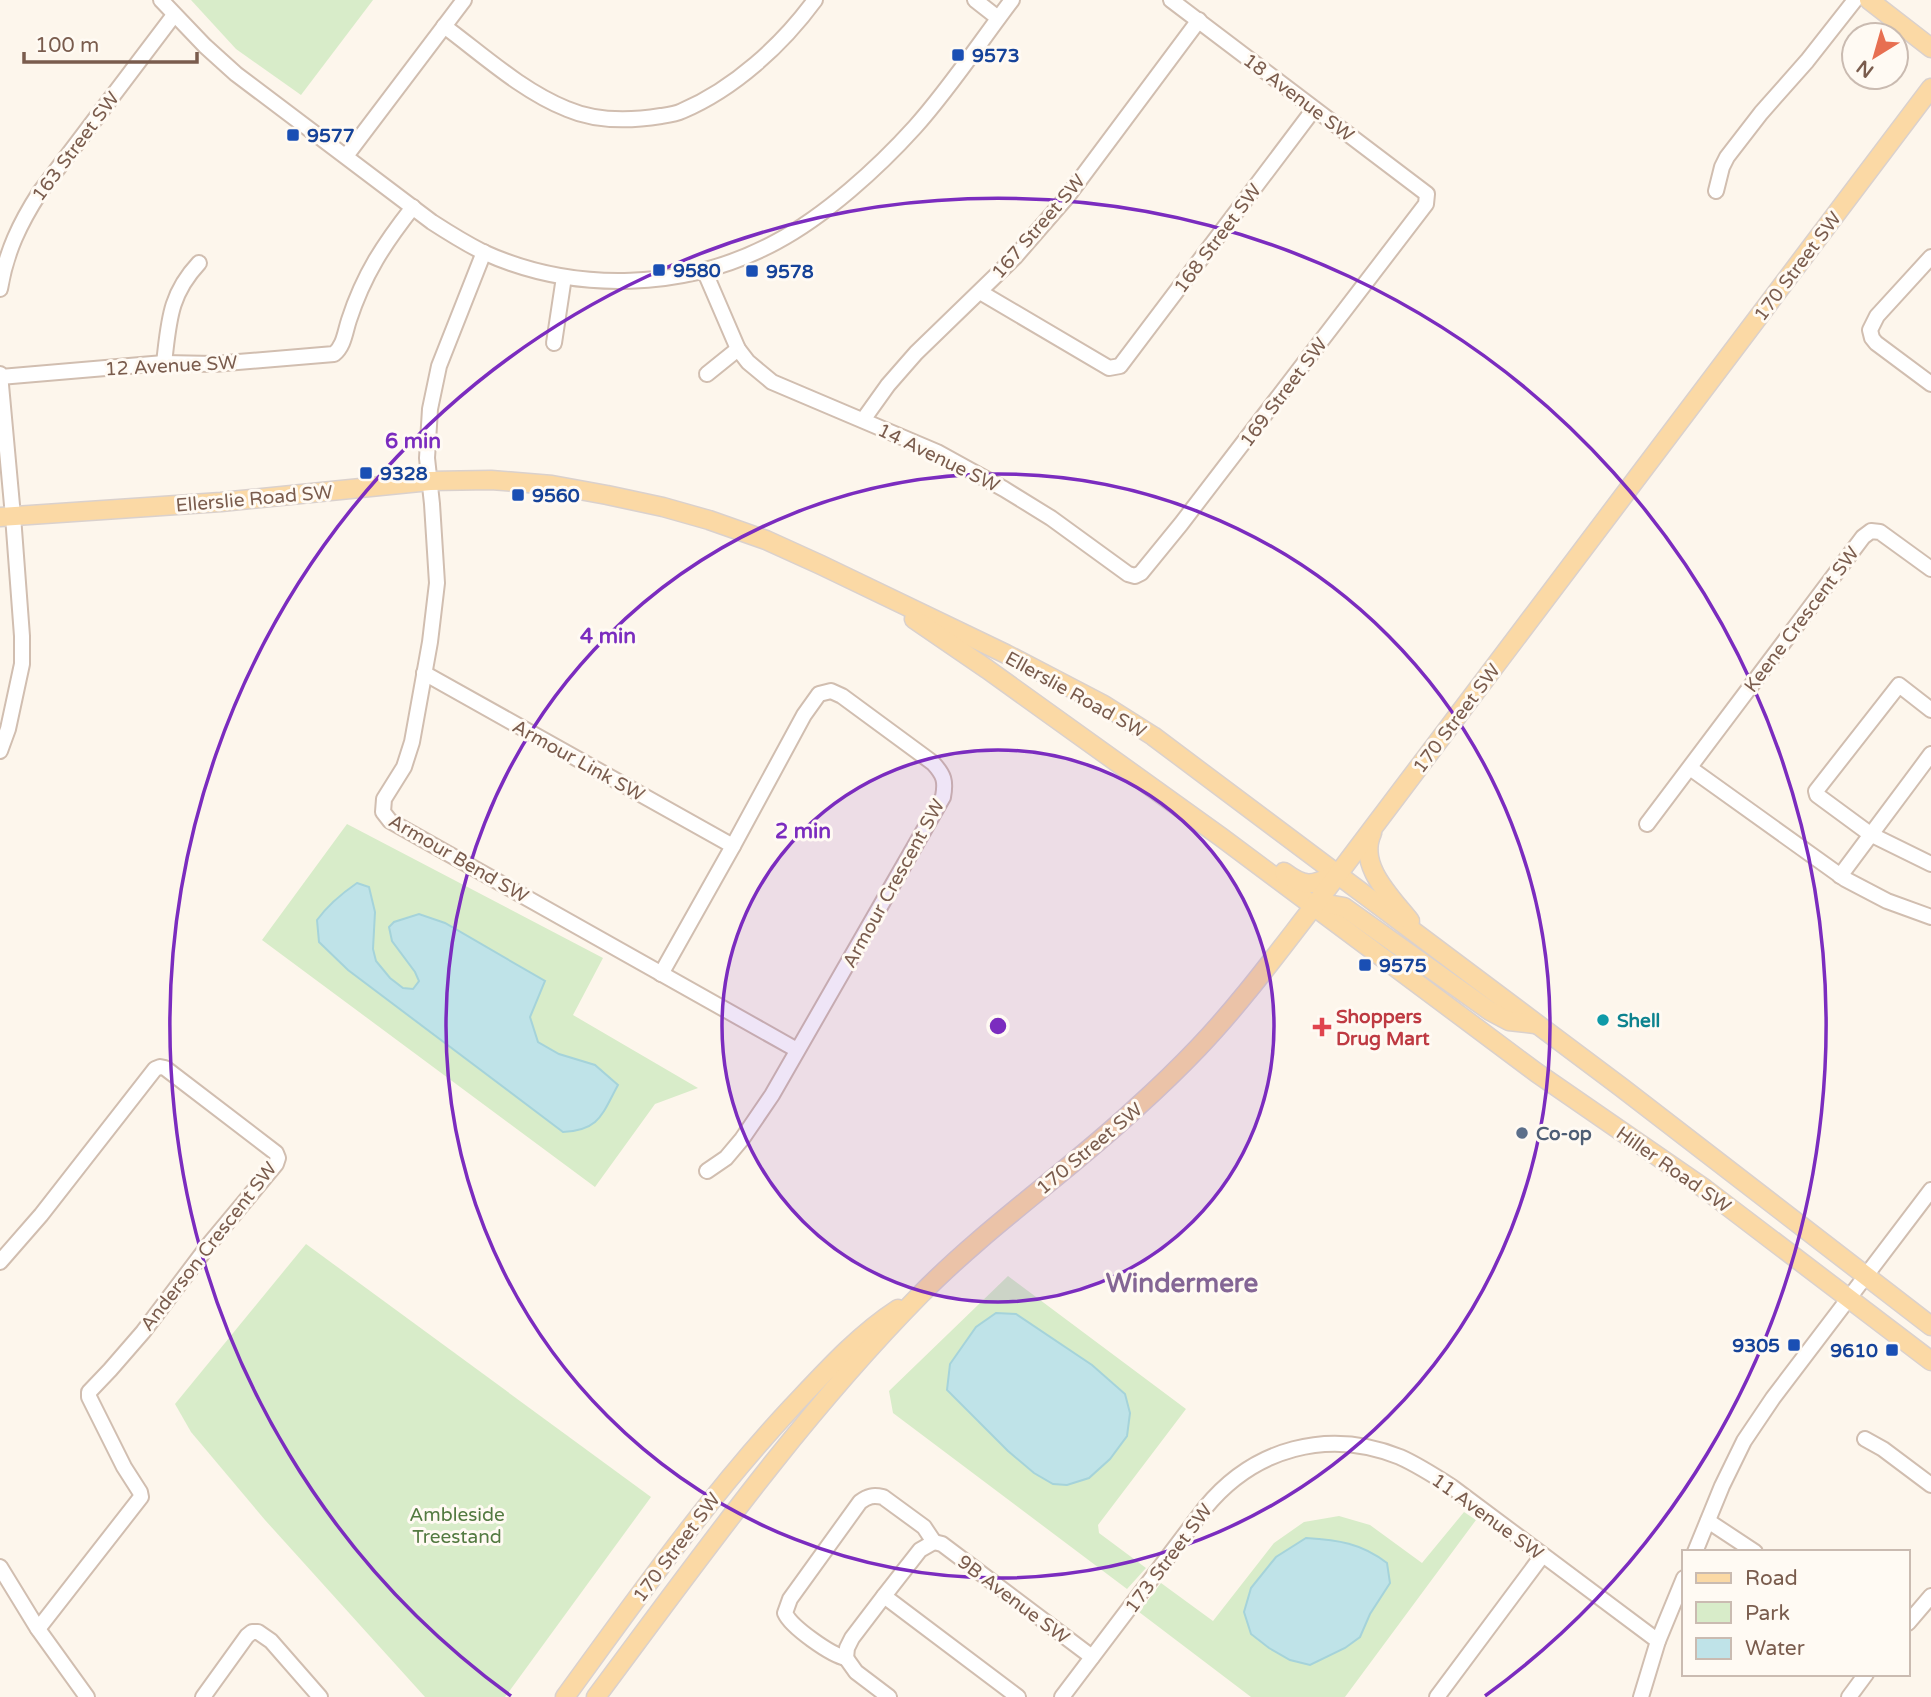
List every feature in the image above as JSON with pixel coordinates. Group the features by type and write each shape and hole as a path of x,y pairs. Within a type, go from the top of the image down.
{"main road":[{"path":"1868,0 1931,48"},
{"name":"170 Street SW","path":"596,1697 782,1452 854,1366 921,1294 1172,1074 1234,1007 1314,906 1931,88"},
{"name":"Ellerslie Road SW","path":"6,516 221,502 430,481 491,480 552,485 663,507 765,540 821,565 1006,654 1104,705 1153,736 1338,874"},
{"name":"Ellerslie Road SW","path":"868,588 987,669 1314,906"},
{"path":"1103,752 1138,766 1297,882 1310,884 1338,874"},
{"path":"1377,822 1368,843 1368,856 1385,890 1424,940"},
{"name":"Hiller Road SW","path":"1338,874 1931,1326"},
{"path":"1314,906 1322,903 1344,907 1490,1011 1509,1021 1537,1024"},
{"name":"Hiller Road SW","path":"1314,906 1537,1073 1705,1189 1931,1361"},
{"name":"170 Street SW","path":"565,1697 674,1548 768,1432 873,1325 921,1294"}],"street":[{"path":"161,0 236,74 459,239 484,252 525,267 564,277 643,281 704,270 747,256 777,242 814,218 917,125 1012,0"},
{"path":"346,156 464,0"},
{"path":"444,26 544,99 569,110 603,119 636,120 680,113 715,94 746,72 785,37 815,0"},
{"path":"975,0 998,18"},
{"name":"18 Avenue SW","path":"1171,0 1427,199"},
{"path":"1716,191 1727,157 1855,0"},
{"name":"163 Street SW","path":"0,289 11,243 35,199 174,15"},
{"name":"167 Street SW","path":"863,420 888,385 916,353 1015,257 1067,197 1199,20"},
{"name":"168 Street SW","path":"980,292 1109,368 1120,366 1314,109"},
{"name":"169 Street SW","path":"1135,576 1141,573 1181,524 1427,199"},
{"name":"12 Avenue SW","path":"0,375 328,355 339,349 366,275 413,207"},
{"name":"Armour Bend SW","path":"484,252 439,366 430,409 427,458 437,583 430,642 412,742 404,767 384,799 383,812 390,821 797,1050"},
{"path":"1931,257 1877,316 1870,330 1876,342 1931,384"},
{"path":"164,363 170,314 175,298 186,276 199,263"},
{"name":"14 Avenue SW","path":"704,270 738,349 748,362 772,382 937,452 1051,518 1128,574 1135,576"},
{"path":"554,343 564,277"},
{"path":"707,374 738,349"},
{"path":"0,375 6,516 22,636 22,664 8,729 0,751"},
{"name":"Keene Crescent SW","path":"1647,824 1867,533 1875,530 1880,532 1931,569"},
{"name":"Armour Link SW","path":"424,673 733,846"},
{"path":"1931,710 1899,685 1816,791 1817,795 1870,834 1931,864"},
{"name":"Armour Crescent SW","path":"661,974 804,715 819,694 831,691 842,696 942,772 946,782 943,797 772,1095 726,1158 707,1171"},
{"path":"1840,876 1931,754"},
{"path":"1690,768 1840,876 1887,901 1931,917"},
{"name":"Anderson Crescent SW","path":"0,1262 41,1215 155,1069 160,1067 165,1068 276,1153 278,1158 143,1332 89,1392 92,1404 141,1497 38,1629"},
{"path":"1696,1550 1744,1441 1773,1398 1931,1190"},
{"path":"1865,1439 1931,1485"},
{"name":"11 Avenue SW","path":"1297,1447 1358,1446 1402,1458 1452,1487 1658,1642"},
{"name":"173 Street SW","path":"1062,1697 1214,1497 1233,1479 1254,1465 1297,1447"},
{"name":"9B Avenue SW","path":"846,1658 837,1656 796,1626 785,1613 790,1599 860,1502 875,1495 883,1497 924,1527 934,1542 942,1544 1092,1657"},
{"path":"1708,1521 1752,1550"},
{"path":"889,1697 856,1672 846,1658 847,1648 919,1550 934,1542"},
{"path":"1437,1697 1542,1556"},
{"path":"0,1567 38,1629 87,1697"},
{"path":"1641,1697 1658,1642 1682,1583"},
{"path":"1910,1621 1931,1595"},
{"path":"884,1596 1018,1697"},
{"path":"203,1697 247,1636 253,1632 258,1632 271,1641 320,1697"},
{"path":"1849,1697 1865,1676"}],"green space":[{"path":"191,0 373,0 301,95 236,49"},
{"path":"347,824 603,958 573,1015 698,1088 655,1104 595,1187 262,940"},
{"name":"Ambleside Treestand","path":"306,1244 651,1497 505,1697 425,1697 265,1520 191,1432 175,1404"},
{"path":"1008,1276 1186,1409 1098,1525 1099,1533 1146,1568 1127,1589 893,1413 889,1391"},
{"path":"1464,1512 1476,1520 1345,1697 1251,1697 1139,1612 1161,1583 1213,1621 1274,1543 1304,1522 1339,1516 1370,1525 1422,1563"}],"water":[{"path":"357,883 369,887 375,912 373,949 376,961 390,978 403,988 413,989 419,981 392,941 389,927 394,922 419,914 445,923 545,981 530,1017 538,1042 559,1054 595,1065 618,1085 598,1119 585,1128 563,1132 348,970 319,942 317,920 335,900"},
{"path":"996,1313 1016,1314 1092,1365 1125,1394 1130,1413 1127,1436 1110,1459 1089,1478 1067,1485 1053,1484 1034,1473 947,1390 950,1364 976,1327"},
{"path":"1306,1538 1339,1542 1368,1551 1387,1563 1390,1583 1370,1614 1360,1637 1345,1648 1310,1665 1290,1660 1251,1634 1244,1612 1251,1588 1276,1557"}],"place":[{"name":"9573","path":"958,55"},
{"name":"9577","path":"293,135"},
{"name":"9580","path":"659,270"},
{"name":"9578","path":"752,271"},
{"name":"9328","path":"366,473"},
{"name":"9560","path":"518,495"},
{"name":"9575","path":"1365,965"},
{"name":"Shell","path":"1603,1020"},
{"name":"Shoppers Drug Mart","path":"1322,1027"},
{"name":"Co-op","path":"1522,1133"},
{"name":"9305","path":"1794,1345"},
{"name":"9610","path":"1892,1350"}],"district":[{"name":"Windermere","path":"1182,1283"}]}
